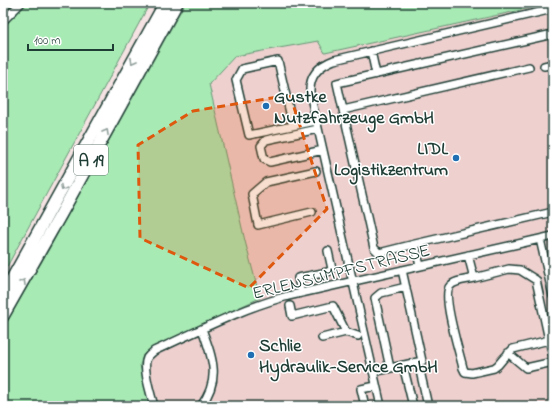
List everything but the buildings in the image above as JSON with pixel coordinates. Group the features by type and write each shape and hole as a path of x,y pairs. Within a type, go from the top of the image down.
{"highway":[{"name":"A 19","path":"3,295 165,3"},
{"name":"A 19","path":"3,316 65,207 177,3"}],"street":[{"path":"3,21 21,3"},
{"path":"381,406 310,94 310,86 314,73 327,62 553,9"},
{"path":"553,34 337,83 374,248 379,253 553,212"},
{"path":"371,51 376,74"},
{"path":"293,126 278,61 242,69 236,80 249,135 293,126 316,121"},
{"path":"544,66 553,64"},
{"path":"343,110 529,66"},
{"path":"318,129 266,140 261,146 264,159 270,162 323,150"},
{"path":"312,212 258,225 252,194 266,182 316,171"},
{"name":"ERLENSUMPFSTRASSE","path":"154,406 146,369 146,359 154,351 202,329 271,301 553,236"},
{"path":"540,239 550,273 553,296"},
{"path":"415,244 420,266"},
{"path":"300,287 298,278 328,272 332,269 328,251"},
{"path":"468,255 474,278"},
{"path":"549,340 516,348 508,353 494,368 472,374 465,372 449,309 447,295 448,289 451,284 510,269 520,270 536,280 553,356"},
{"path":"373,372 422,361 402,270"},
{"path":"536,280 550,273"},
{"path":"390,368 375,298 381,293 406,287"},
{"path":"290,306 292,316 333,306 346,332"},
{"path":"201,406 209,395 213,379 213,366 202,329"},
{"path":"322,338 346,332 358,336"},
{"path":"508,353 526,368 553,362"},
{"path":"418,362 428,406"},
{"path":"403,365 413,406"},
{"path":"365,406 361,389 376,386"}],"highlighted area":[{"path":"290,95 327,209 249,288 140,238 138,145 193,111"}],"shaded area":[{"path":"553,3 553,406 149,406 140,365 143,355 154,346 260,298 245,241 209,84 235,56 319,41 326,53"}],"green space":[{"path":"3,3 150,3 3,274"},
{"path":"185,3 553,3 325,53 318,41 235,56 209,84 245,241 260,298 154,346 143,355 140,365 149,406 3,406 3,329"}],"place":[{"name":"Gustke Nutzfahrzeuge GmbH","path":"266,106"},
{"name":"LIDL Logistikzentrum","path":"456,158"},
{"name":"Schlie Hydraulik-Service GmbH","path":"251,355"}]}
